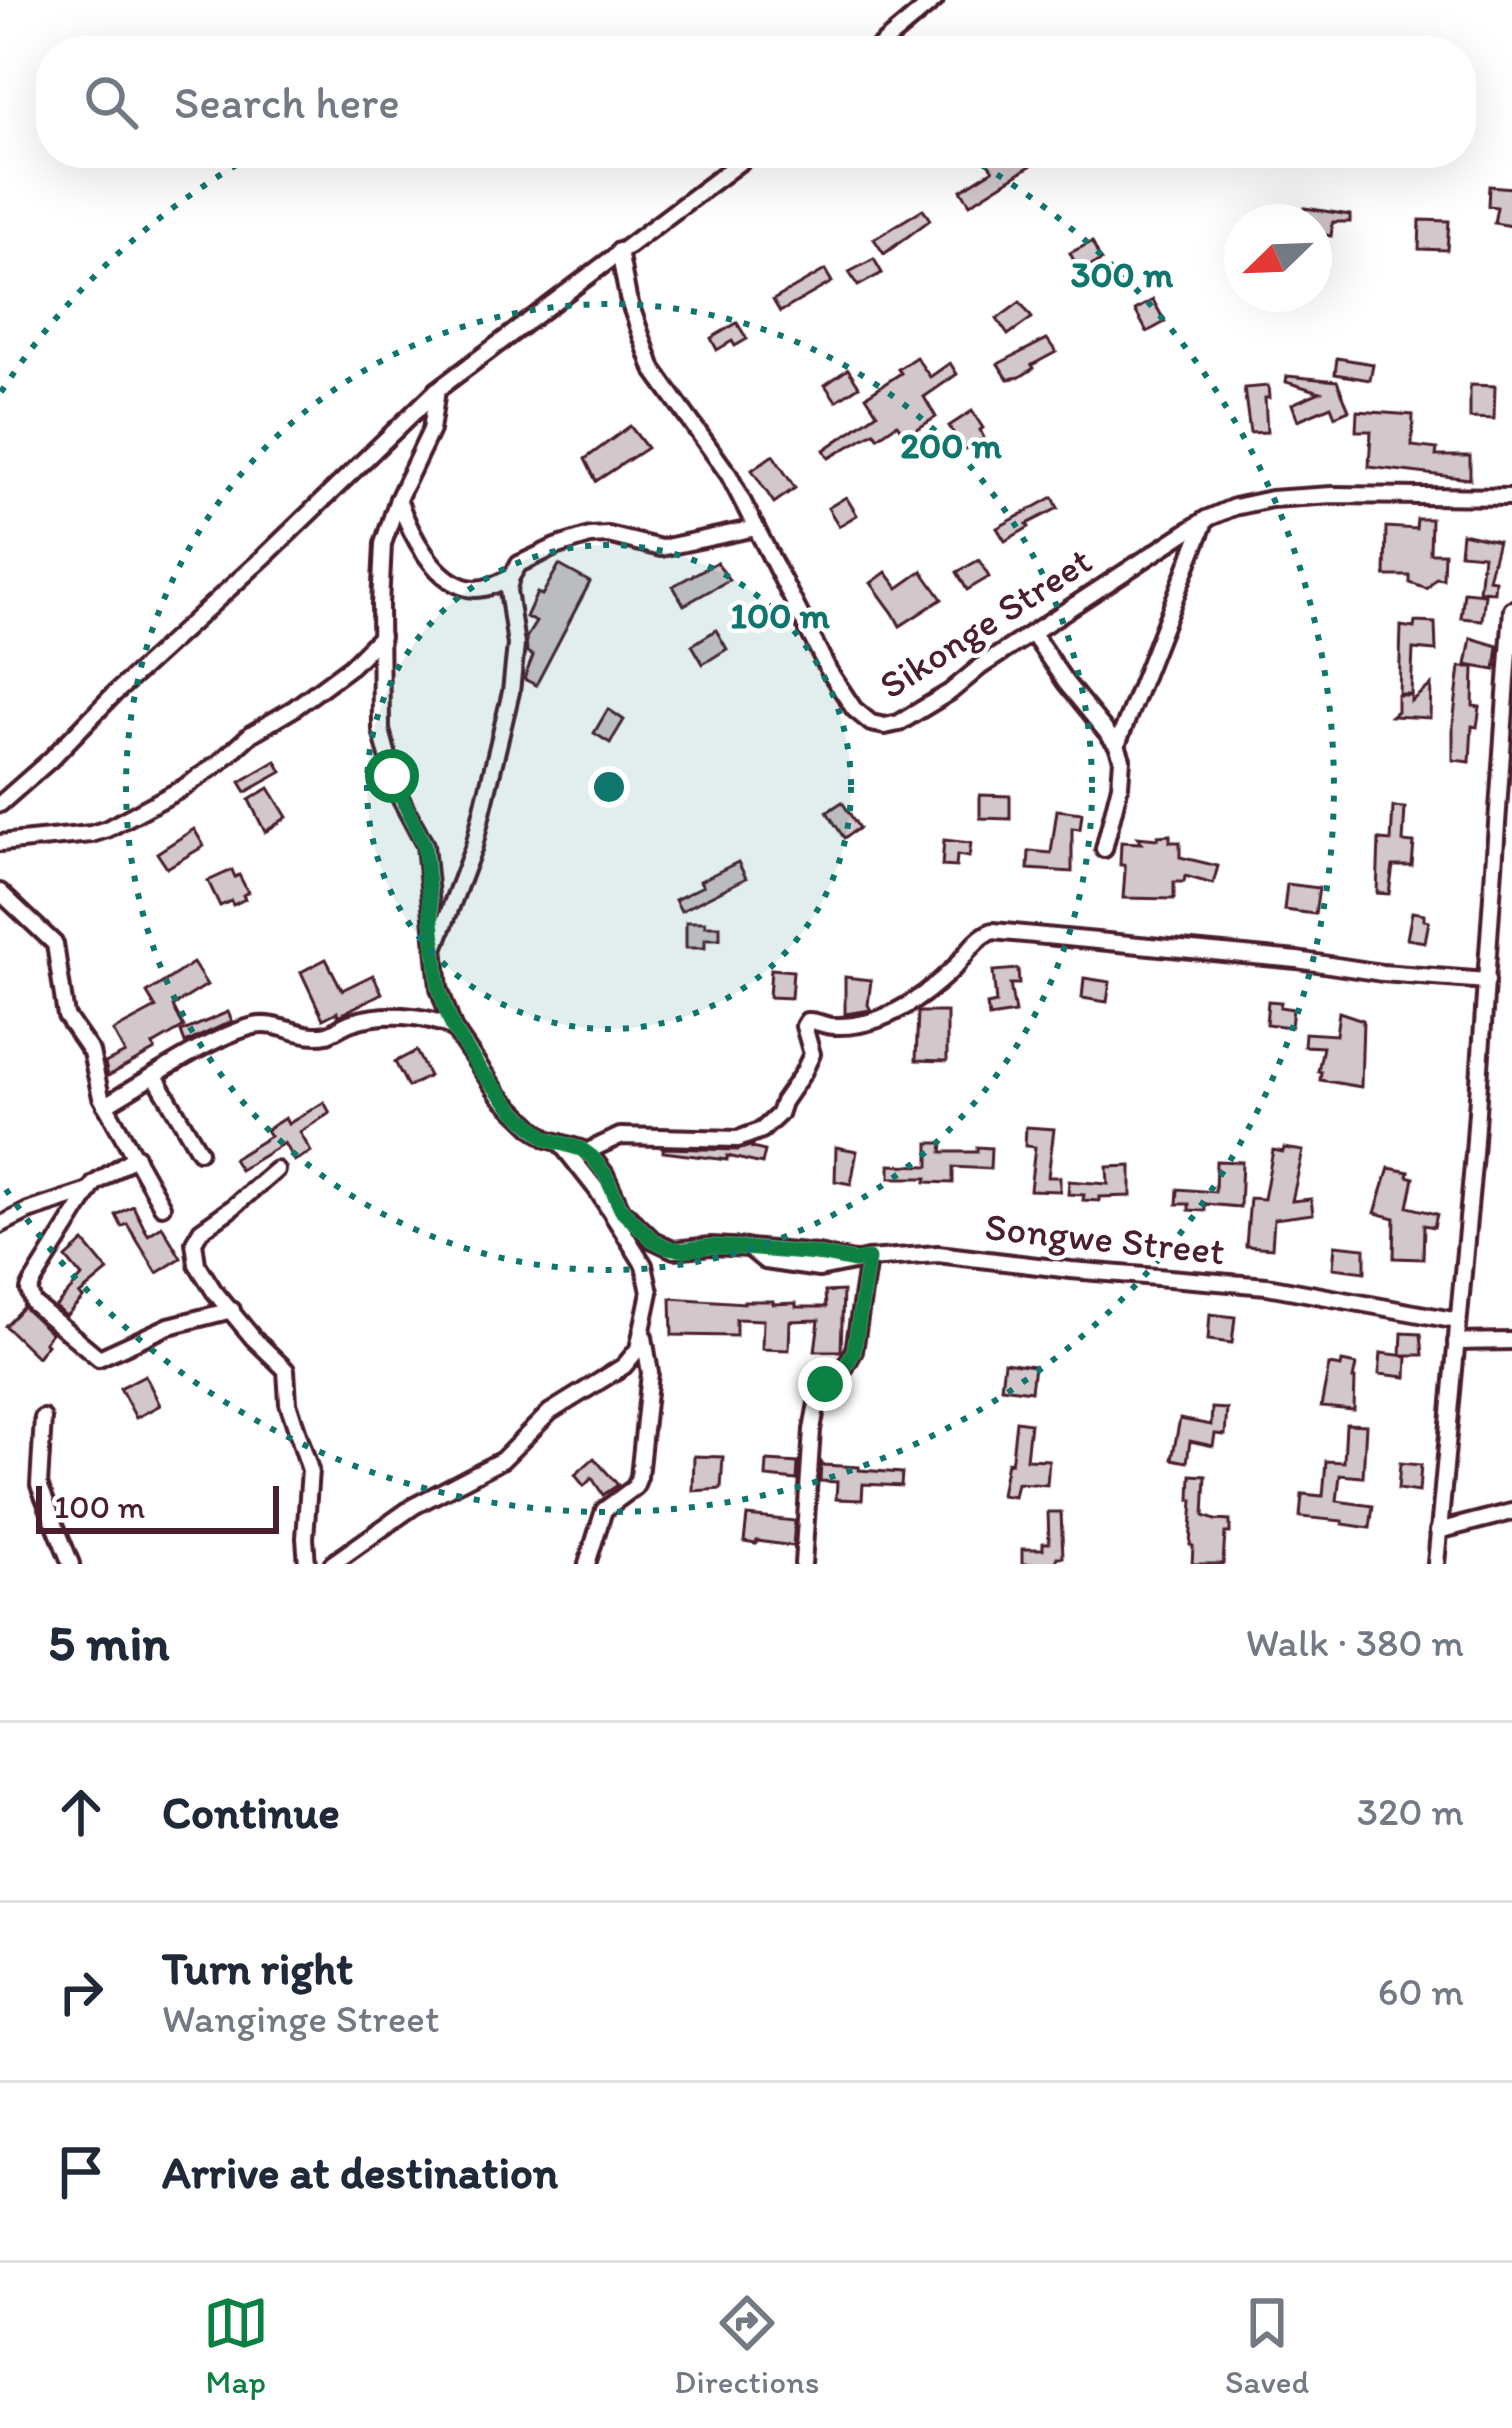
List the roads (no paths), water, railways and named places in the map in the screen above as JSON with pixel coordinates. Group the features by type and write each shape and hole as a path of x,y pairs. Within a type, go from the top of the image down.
{"street":[{"path":"892,36 935,0"},
{"path":"0,804 436,390 732,168"},
{"name":"Sikonge Street","path":"619,251 628,298 653,369 730,475 829,671 854,709 871,724 899,722 950,692 1032,632 1206,519 1234,507 1332,495 1512,497"},
{"path":"436,390 425,447 387,526 380,558 381,730 392,776 424,845 439,988 453,1028 499,1095 547,1139 586,1152 620,1136 738,1139 762,1130 778,1114 812,1054 806,1021 832,1026 890,1016 952,970 982,935 993,931 1487,981"},
{"path":"398,499 413,537 448,578 462,587 478,589 511,577"},
{"path":"1117,745 1206,519"},
{"path":"435,951 474,846 511,692 516,645 508,590 519,564 590,536 608,535 661,548 755,528"},
{"path":"1436,1564 1487,981 1505,839 1512,609"},
{"path":"1032,632 1117,745 1122,759 1104,849"},
{"path":"0,843 91,834 183,788 251,734 351,667 380,636"},
{"path":"0,892 55,944 66,1016 94,1058 105,1105 162,1206"},
{"path":"105,1105 201,1048 253,1026 268,1024 322,1036 355,1021 398,1017 436,1020 453,1028"},
{"path":"155,1076 200,1151"},
{"path":"332,1564 414,1507 502,1460 550,1412 623,1366 638,1349 650,1292 644,1265 597,1190 560,1143"},
{"name":"Songwe Street","path":"586,1152 605,1174 621,1209 667,1247 749,1248 765,1262 806,1268 938,1254 1268,1286 1458,1321"},
{"path":"136,1156 89,1191 29,1290 33,1303 95,1357 169,1326 232,1310"},
{"path":"276,1170 196,1235 197,1264 248,1334 286,1370 288,1403 310,1470 307,1564"},
{"path":"0,1225 89,1191"},
{"path":"802,1564 818,1398 821,1388 844,1369 854,1351 861,1260"},
{"path":"587,1564 604,1510 635,1487 639,1477 650,1373 644,1331"},
{"path":"1456,1342 1512,1341"},
{"path":"43,1418 39,1485 71,1564"},
{"path":"1438,1531 1512,1512"}]}
